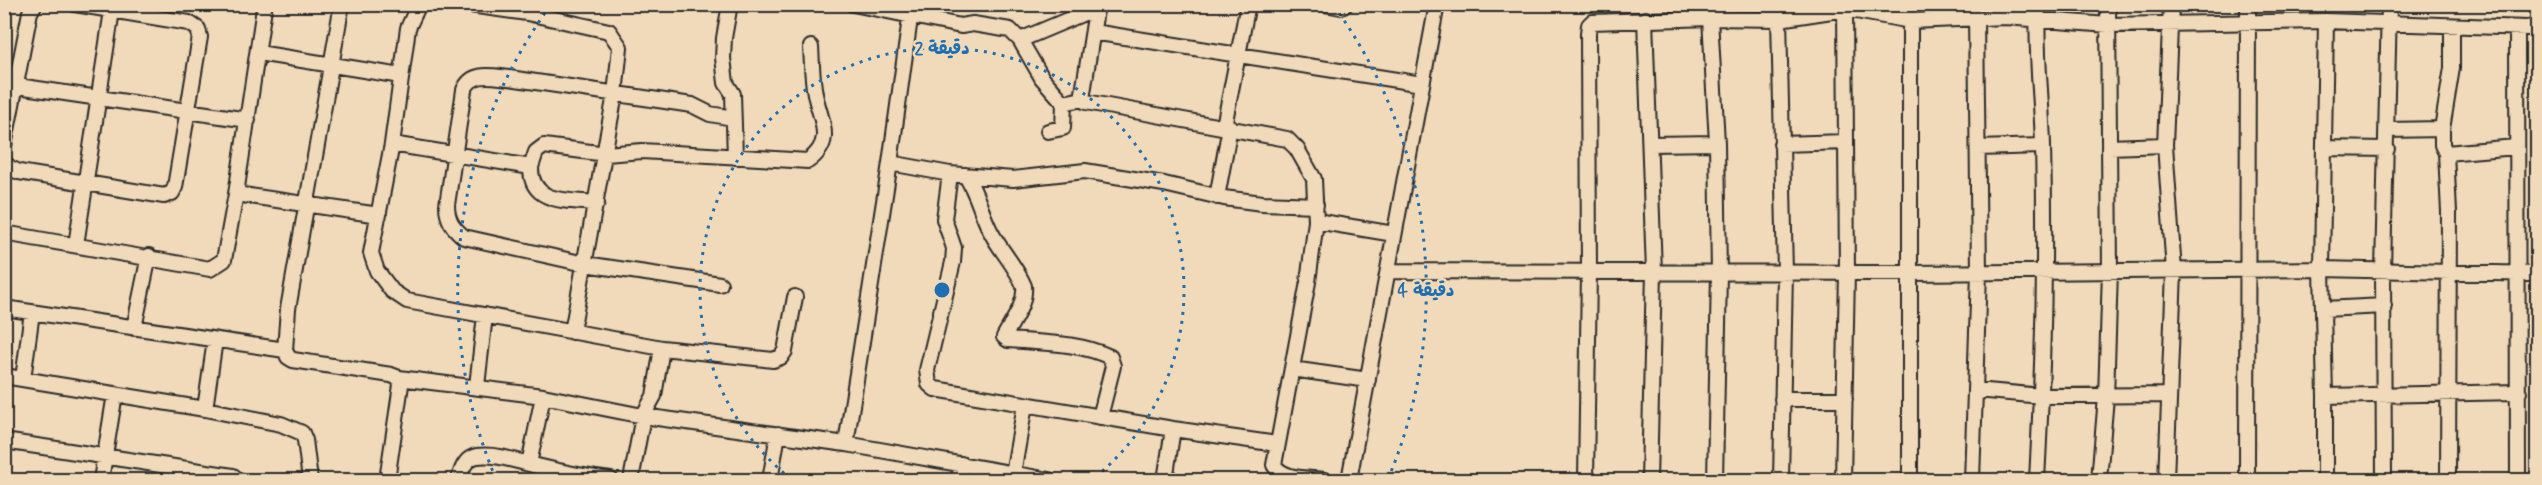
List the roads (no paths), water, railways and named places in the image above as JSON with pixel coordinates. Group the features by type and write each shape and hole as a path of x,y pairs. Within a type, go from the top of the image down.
{"street":[{"path":"4,146 10,85 30,12 35,4"},
{"path":"4,162 19,172 87,185 164,196 171,193 175,187 200,36 198,29 189,23 113,8 75,4"},
{"path":"4,233 149,256 210,269 224,260 258,53 264,8 262,4"},
{"path":"342,4 288,309 285,350 288,357 293,360 399,378 477,386 543,396 643,416 846,444 1049,480"},
{"path":"419,4 408,28 392,144 371,253 378,271 392,291 407,301 572,332 662,348 773,360 782,357 788,340 795,297"},
{"path":"463,4 528,9 609,32 620,47 606,154 572,332"},
{"path":"730,4 723,58 726,83 733,94 735,157"},
{"path":"853,4 911,10 961,26 973,24 1010,30 1020,40 1042,78 1064,103 1063,128 1048,131"},
{"path":"1217,197 1248,4"},
{"path":"1325,4 1341,7 1346,4"},
{"path":"1349,480 1437,4"},
{"path":"1910,4 1910,480"},
{"path":"2037,480 2042,396 2043,271 2043,146 2038,4"},
{"path":"2100,480 2106,397 2110,271 2108,4"},
{"path":"2166,480 2174,271 2165,145 2171,4"},
{"path":"2247,480 2248,4"},
{"path":"2385,480 2383,270 2389,4"},
{"path":"1020,40 1097,6"},
{"path":"1082,99 1097,6"},
{"path":"76,244 113,8"},
{"path":"1843,480 1847,272 1845,9"},
{"path":"1586,480 1589,25 1598,21 1645,19 1779,19 1845,9 1911,21 1977,17 2108,25 2326,21 2452,27 2538,26"},
{"path":"846,444 890,163 911,10"},
{"path":"1972,480 1979,272 1977,17"},
{"path":"1710,18 1717,143 1719,273 1715,480"},
{"path":"1645,19 1654,272 1649,480"},
{"path":"1779,19 1785,272 1781,480"},
{"path":"2325,480 2322,268 2326,21"},
{"path":"2448,480 2450,274 2446,153 2442,145 2442,129 2452,68 2452,27"},
{"path":"2517,28 2518,480"},
{"path":"1093,32 1422,84"},
{"path":"597,203 548,197 539,193 533,184 531,168 536,152 544,146 606,154 642,151 808,161 821,150 825,132 823,115 815,96 811,47"},
{"path":"258,53 401,76"},
{"path":"720,284 585,264 464,237 452,227 447,214 464,90 467,82 474,77 483,75 509,78 692,105 710,114 733,118"},
{"path":"10,85 248,120"},
{"path":"1064,103 1082,99 1086,102 1227,126 1287,139 1293,144 1314,179 1316,221 1274,465 1278,471 1324,480"},
{"path":"2387,130 2442,129"},
{"path":"1781,144 1846,142"},
{"path":"1650,144 1717,143"},
{"path":"392,144 531,168"},
{"path":"2109,147 2165,145"},
{"path":"1979,148 2043,146"},
{"path":"2446,153 2516,147"},
{"path":"2325,148 2386,149"},
{"path":"890,163 950,174 1014,179 1084,171 1164,184 1217,197 1262,203 1316,205"},
{"path":"950,174 944,219 954,248 927,370 929,384 935,389 1277,444"},
{"path":"965,175 977,196 981,213 992,234 1024,286 1025,292 1018,312 1004,337 1008,340 1072,346 1110,357 1113,366 1100,417"},
{"path":"236,194 305,206 379,215"},
{"path":"1316,221 1395,234"},
{"path":"134,328 149,256"},
{"path":"1388,271 1911,273 2248,271 2322,268 2450,274 2538,274"},
{"path":"2324,309 2384,306"},
{"path":"4,308 285,350"},
{"path":"23,379 32,312"},
{"path":"477,386 485,315"},
{"path":"205,409 215,340"},
{"path":"631,480 643,416 654,396 662,348"},
{"path":"1292,369 1368,380"},
{"path":"4,376 205,409 281,424 302,433 308,452 309,480"},
{"path":"387,480 401,385 399,378"},
{"path":"1976,390 2042,396 2169,395"},
{"path":"2325,396 2519,392"},
{"path":"101,480 115,394"},
{"path":"529,464 543,396"},
{"path":"1782,399 1845,399"},
{"path":"1013,474 1025,405"},
{"path":"1165,480 1173,429"},
{"path":"770,480 778,434"},
{"path":"4,441 233,476 238,480"},
{"path":"459,480 461,470 467,461 476,456 499,457 575,478 610,480"},
{"path":"959,480 961,464"}]}
